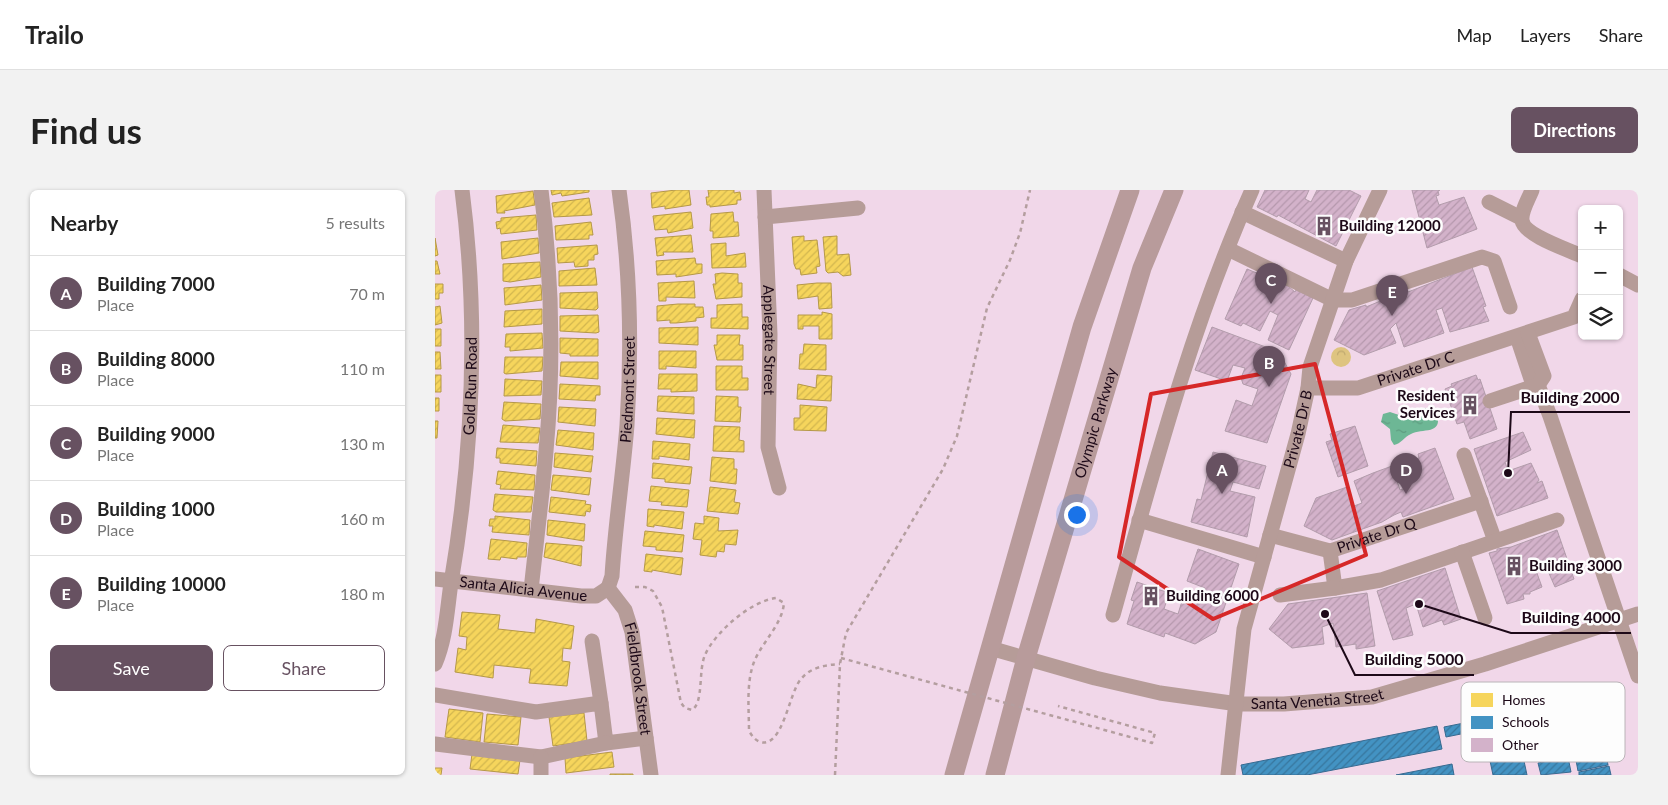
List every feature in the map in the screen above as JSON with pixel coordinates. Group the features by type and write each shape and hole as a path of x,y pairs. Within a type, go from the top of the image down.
{"main road":[{"path":"954,775 1082,327 1130,190"},
{"name":"Olympic Parkway","path":"995,775 1027,658 1142,268 1174,190"}],"street":[{"name":"Gold Run Road","path":"435,664 441,651 452,580 456,567 472,382 471,280 461,190"},
{"path":"531,590 547,449 550,344 550,282 541,190"},
{"name":"Piedmont Street","path":"608,588 612,576 627,423 628,301 624,224 619,190"},
{"name":"Applegate Street","path":"764,190 770,334 768,447 779,488"},
{"path":"1113,615 1139,520 1197,334 1252,190"},
{"name":"Private Dr B","path":"1228,775 1238,704 1244,629 1309,388 1310,367 1346,261 1380,190"},
{"path":"1532,190 1521,218 1523,225 1529,231 1578,254"},
{"path":"1489,202 1521,218"},
{"path":"765,218 858,208"},
{"path":"1242,212 1346,261"},
{"path":"1228,249 1333,300 1352,300 1482,257 1494,261 1510,307"},
{"path":"1623,277 1638,285"},
{"name":"Private Dr C","path":"1309,388 1358,388 1574,318 1578,308"},
{"path":"1522,335 1531,379 1538,385 1638,676"},
{"path":"1490,401 1538,385"},
{"path":"1464,455 1495,541"},
{"name":"Private Dr Q","path":"1270,535 1330,551 1481,501"},
{"path":"1139,520 1264,557"},
{"path":"1280,595 1381,580 1557,520"},
{"path":"1330,551 1335,588"},
{"path":"1463,552 1485,618"},
{"name":"Santa Alicia Avenue","path":"435,579 596,596 608,588"},
{"name":"Fieldbrook Street","path":"608,588 625,610 632,632 651,775"},
{"name":"Santa Venetia Street","path":"990,648 1095,678 1160,694 1238,704 1284,704 1372,697 1485,664 1638,614"},
{"path":"592,641 606,743"},
{"path":"435,695 536,712 601,703"},
{"path":"435,744 541,757 606,743 646,738"},
{"path":"541,757 541,775"}],"path":[{"path":"835,775 840,664 846,633 943,469 957,436 987,308 1010,260 1020,233 1029,190"},
{"path":"635,587 645,587 658,597 662,607 681,704 685,708 692,710 700,700 699,682 705,656 720,632 765,600 776,598 784,603 783,610 758,654 751,672 749,731 759,742 767,742 776,736 793,693 803,677 819,667 840,664"},
{"path":"841,658 1152,743 1155,733 1057,706"}],"highlighted area":[{"path":"1315,364 1366,555 1213,619 1119,557 1151,394"}],"green space":[{"path":"1341,347 1348,350 1351,357 1348,364 1341,367 1334,364 1331,357 1334,350"}],"water":[{"path":"1426,408 1437,414 1437,425 1430,430 1411,434 1394,445 1391,440 1390,429 1381,422 1383,414 1390,412 1405,417"}],"building: Homes":[{"path":"551,190 589,190 589,192 562,196 561,193 552,195"},
{"path":"689,190 691,205 665,209 665,206 652,208 651,193"},
{"path":"708,190 734,190 734,193 740,192 741,200 737,200 737,204 710,207 710,205 707,205 706,197 709,197"},
{"path":"533,191 535,205 504,211 505,213 497,213 496,196"},
{"path":"589,198 592,215 554,217 552,203"},
{"path":"691,212 693,228 668,233 667,229 655,230 653,216"},
{"path":"733,212 734,222 738,222 739,236 713,238 713,231 710,231 711,214"},
{"path":"536,215 537,230 501,234 500,228 497,229 496,222 501,221 501,218"},
{"path":"591,222 593,235 589,235 589,239 556,240 555,226"},
{"path":"691,235 693,252 663,252 664,255 657,256 655,238"},
{"path":"804,236 804,241 817,240 820,266 816,267 817,273 801,275 800,269 796,269 794,264 792,237"},
{"path":"837,236 837,255 849,254 851,275 843,276 838,272 828,273 826,271 823,237"},
{"path":"435,238 438,255 435,256"},
{"path":"538,238 539,253 502,259 501,242"},
{"path":"726,243 726,256 745,253 746,267 712,268 711,244"},
{"path":"597,245 598,254 594,255 594,260 588,260 588,266 575,267 574,262 558,263 557,248"},
{"path":"695,258 696,264 702,264 702,273 676,277 676,274 657,275 656,261"},
{"path":"435,261 437,261 440,274 435,274"},
{"path":"540,262 541,277 510,282 503,281 503,264"},
{"path":"595,268 597,285 559,286 559,271"},
{"path":"715,274 738,274 738,283 742,283 742,297 716,299 713,284 716,284"},
{"path":"694,281 695,298 666,297 666,301 659,301 658,283"},
{"path":"831,283 832,308 819,309 818,296 798,299 797,285"},
{"path":"435,284 443,284 443,293 439,293 439,299 435,299"},
{"path":"541,285 542,300 505,305 504,288"},
{"path":"597,292 598,308 596,310 560,308 560,293"},
{"path":"695,304 695,307 703,307 704,317 696,318 696,321 676,323 670,323 670,320 657,321 657,306"},
{"path":"742,304 742,317 748,317 748,329 711,328 711,318 717,318 717,305"},
{"path":"440,306 442,323 435,325 435,307"},
{"path":"542,309 542,324 504,327 505,311"},
{"path":"822,312 832,314 832,339 819,339 819,326 803,326 803,329 798,329 798,315 822,315"},
{"path":"598,315 599,332 560,331 560,316"},
{"path":"698,327 698,345 659,343 659,328"},
{"path":"435,329 441,329 441,346 435,346"},
{"path":"542,333 543,348 510,351 510,347 505,347 506,334"},
{"path":"717,335 740,335 739,345 743,345 743,360 717,360 714,345 717,345"},
{"path":"560,338 598,339 598,356 570,356 570,354 560,353"},
{"path":"804,344 826,345 826,370 799,369 800,354 803,354"},
{"path":"659,351 696,351 696,368 666,366 666,369 659,369"},
{"path":"435,352 440,352 441,369 435,369"},
{"path":"505,357 543,357 542,371 506,374 504,373"},
{"path":"561,362 598,362 598,379 560,376"},
{"path":"716,366 742,366 742,378 748,378 748,390 716,390"},
{"path":"659,374 697,374 697,391 671,392 671,389 658,389"},
{"path":"435,375 441,375 441,392 435,392"},
{"path":"817,375 832,376 831,401 797,399 798,384 816,388"},
{"path":"505,379 542,381 541,395 504,396"},
{"path":"560,384 600,386 600,395 596,395 595,401 559,399"},
{"path":"658,396 694,397 694,414 657,411"},
{"path":"716,396 738,397 738,407 741,407 740,422 715,421"},
{"path":"435,398 439,398 439,411 435,411"},
{"path":"504,402 541,404 540,419 505,421 502,419"},
{"path":"800,405 827,407 826,431 794,430 794,418 800,418"},
{"path":"559,407 596,409 595,426 558,422"},
{"path":"657,418 695,420 694,438 656,434"},
{"path":"435,421 438,421 437,438 435,438"},
{"path":"503,425 540,428 538,443 500,442"},
{"path":"714,426 740,427 739,440 744,441 744,452 713,451"},
{"path":"558,430 594,433 593,450 556,445"},
{"path":"653,441 690,444 689,460 659,456 659,459 652,459"},
{"path":"497,448 537,451 536,466 500,463 500,458 496,458"},
{"path":"555,453 593,456 591,472 554,467"},
{"path":"712,457 734,459 734,469 737,469 736,484 710,481"},
{"path":"653,463 692,467 690,484 665,482 665,479 652,478"},
{"path":"498,471 535,475 534,490 500,489 501,485 496,484"},
{"path":"553,475 591,478 589,495 551,490"},
{"path":"651,486 689,490 687,507 661,505 662,502 649,501"},
{"path":"710,487 736,490 734,502 740,503 738,514 707,511"},
{"path":"495,494 533,497 531,512 496,512 493,510"},
{"path":"551,497 586,501 585,504 591,505 590,512 586,511 585,516 549,512"},
{"path":"648,509 684,512 682,529 654,525 654,527 647,526"},
{"path":"495,516 530,520 529,535 492,532 493,526 489,526 490,519 495,519"},
{"path":"704,516 719,518 718,531 738,530 736,545 725,544 724,552 717,551 716,557 700,555 702,540 693,539 695,523 704,524"},
{"path":"548,520 585,524 584,541 547,535"},
{"path":"645,531 684,535 682,552 656,550 656,547 643,546"},
{"path":"491,539 527,543 526,557 517,557 517,559 501,557 500,560 488,559"},
{"path":"546,543 582,546 581,566 544,557"},
{"path":"646,554 683,558 681,575 652,570 652,572 644,571"},
{"path":"462,612 500,615 498,629 535,633 536,619 574,626 571,649 563,648 562,661 570,662 567,686 529,683 531,669 494,665 493,678 455,672 458,648 466,650 467,637 459,636"},
{"path":"449,709 483,713 480,742 445,737"},
{"path":"584,713 587,741 553,746 549,717"},
{"path":"487,714 521,717 518,745 484,742"},
{"path":"612,752 614,767 566,773 565,758"},
{"path":"472,754 520,760 518,774 470,769"},
{"path":"435,768 442,768 441,775 435,775"},
{"path":"633,774 633,775 610,775"}],"building: Schools":[{"path":"1461,724 1461,734 1446,737 1444,727"},
{"path":"1437,726 1442,749 1307,775 1243,775 1241,765"},
{"path":"1490,762 1524,762 1527,775 1493,775"},
{"path":"1569,762 1571,772 1541,775 1538,763"},
{"path":"1576,762 1607,762 1608,765 1578,771"},
{"path":"1452,764 1454,775 1396,775"},
{"path":"1609,766 1611,775 1579,775 1579,772"}],"building: Other":[{"name":"Building 12000","path":"1265,190 1309,190 1305,199 1311,202 1317,190 1349,190 1361,196 1336,246 1278,215 1277,217 1257,207"},
{"path":"1412,190 1440,190 1438,191 1439,195 1436,196 1439,205 1464,197 1477,229 1427,248"},
{"path":"1472,267 1486,306 1483,307 1489,321 1450,332 1442,308 1436,310 1444,333 1404,347 1396,323 1390,329 1396,343 1364,355 1334,340 1349,310 1366,305 1366,307"},
{"path":"1247,269 1288,286 1295,292 1296,290 1313,298 1289,350 1268,340 1278,315 1270,311 1260,331 1243,323 1241,326 1225,319"},
{"path":"1212,327 1279,352 1291,374 1267,443 1225,431 1236,400 1252,406 1258,389 1243,384 1241,378 1245,368 1233,365 1227,381 1195,370"},
{"name":"Resident Services","path":"1476,375 1478,380 1480,379 1497,429 1470,439 1464,422 1457,424 1445,389 1452,386 1451,384"},
{"path":"1355,426 1368,466 1338,477 1326,442 1332,440 1330,434"},
{"path":"1523,432 1531,450 1505,462 1508,471 1531,463 1539,480 1537,483 1542,481 1548,498 1497,516 1474,449"},
{"path":"1435,448 1454,499 1403,517 1401,512 1382,522 1332,540 1304,526 1316,498 1347,487 1354,506 1362,503 1354,481 1373,473 1392,466 1400,490 1408,487 1401,465 1419,458 1418,454"},
{"path":"1213,452 1266,466 1259,489 1233,482 1230,491 1255,497 1247,537 1191,522 1197,499 1201,500"},
{"name":"Building 3000","path":"1557,530 1574,579 1555,587 1544,562 1534,565 1542,587 1530,592 1530,594 1523,594 1524,599 1507,604 1489,553"},
{"name":"Building 6000","path":"1198,549 1239,564 1216,632 1195,644 1165,633 1164,637 1127,624 1134,601 1131,600 1137,582 1169,593 1164,609 1178,614 1183,598 1200,604 1205,588 1187,581"},
{"path":"1445,568 1461,619 1444,625 1442,620 1423,627 1416,604 1406,608 1413,635 1393,640 1377,591"},
{"path":"1367,593 1375,646 1356,649 1356,644 1336,647 1333,623 1322,627 1324,644 1292,648 1269,629 1288,604"}],"place":[{"name":"Building 12000","path":"1324,226"},
{"name":"Building 9000","path":"1271,304"},
{"name":"Building 10000","path":"1392,316"},
{"name":"Building 8000","path":"1269,387"},
{"name":"Resident Services","path":"1470,405"},
{"name":"Building 2000","path":"1508,473"},
{"name":"Building 7000","path":"1222,494"},
{"name":"Building 1000","path":"1406,494"},
{"name":"Building 3000","path":"1514,566"},
{"name":"Building 6000","path":"1151,596"},
{"name":"Building 4000","path":"1419,604"},
{"name":"Building 5000","path":"1325,614"}]}
